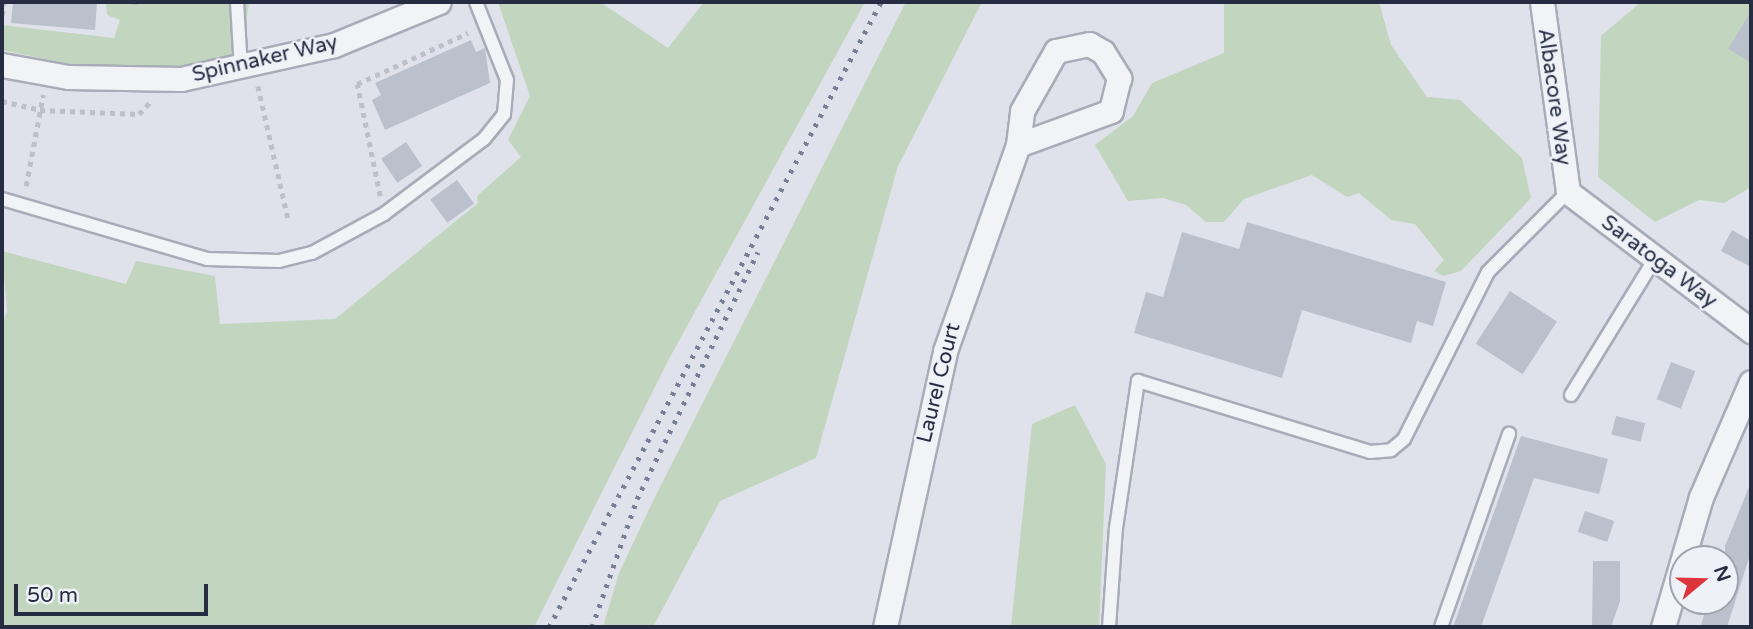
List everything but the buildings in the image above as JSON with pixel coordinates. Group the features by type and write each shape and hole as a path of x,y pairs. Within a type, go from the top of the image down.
{"street":[{"name":"Spinnaker Way","path":"2,65 101,80 249,76 439,2"},
{"name":"Albacore Way","path":"1542,2 1568,192"},
{"name":"Laurel Court","path":"885,627 945,351 1018,145 1022,111 1051,57 1072,44 1103,52 1119,78 1111,111 1018,145"},
{"name":"Saratoga Way","path":"1568,192 1654,260 1751,331"},
{"path":"1663,627 1701,497 1751,382"}],"lane":[{"path":"237,2 249,76"},
{"path":"2,199 162,247 247,262 312,253 384,214 484,139 504,114 507,80 476,2"},
{"path":"1109,627 1115,527 1138,381 1370,452 1391,450 1404,439 1488,272 1568,192"},
{"path":"1571,395 1654,260"},
{"path":"1441,627 1509,434"}],"path":[{"path":"2,15 4,2"},
{"path":"384,214 357,84 485,25"},
{"path":"249,76 288,218"},
{"path":"23,205 43,91"},
{"path":"2,101 40,110 139,114 157,94"}],"green space":[{"path":"106,2 249,2 242,56 182,69 101,71 2,50 2,25 114,38 120,20 107,15"},
{"path":"498,2 600,2 668,48 704,2 865,2 669,359 534,627 2,627 2,322 7,312 2,251 126,284 136,261 215,276 220,324 335,319 478,203 477,196 521,157 508,140 530,96"},
{"path":"906,2 982,2 898,166 816,458 720,501 653,627 603,627 619,573 653,501"},
{"path":"1224,2 1379,2 1391,45 1427,97 1460,100 1522,158 1531,198 1461,271 1443,276 1434,271 1444,260 1415,224 1391,220 1359,193 1347,197 1312,175 1244,199 1224,222 1206,222 1186,205 1163,198 1128,201 1095,145 1133,116 1152,83 1224,53"},
{"path":"1641,2 1751,2 1751,187 1724,203 1699,200 1655,222 1598,177 1601,36"},
{"path":"1075,405 1106,464 1099,627 1011,627 1032,424"}],"railway":[{"path":"549,627 881,2"},
{"path":"592,627 637,499 758,252"}]}
